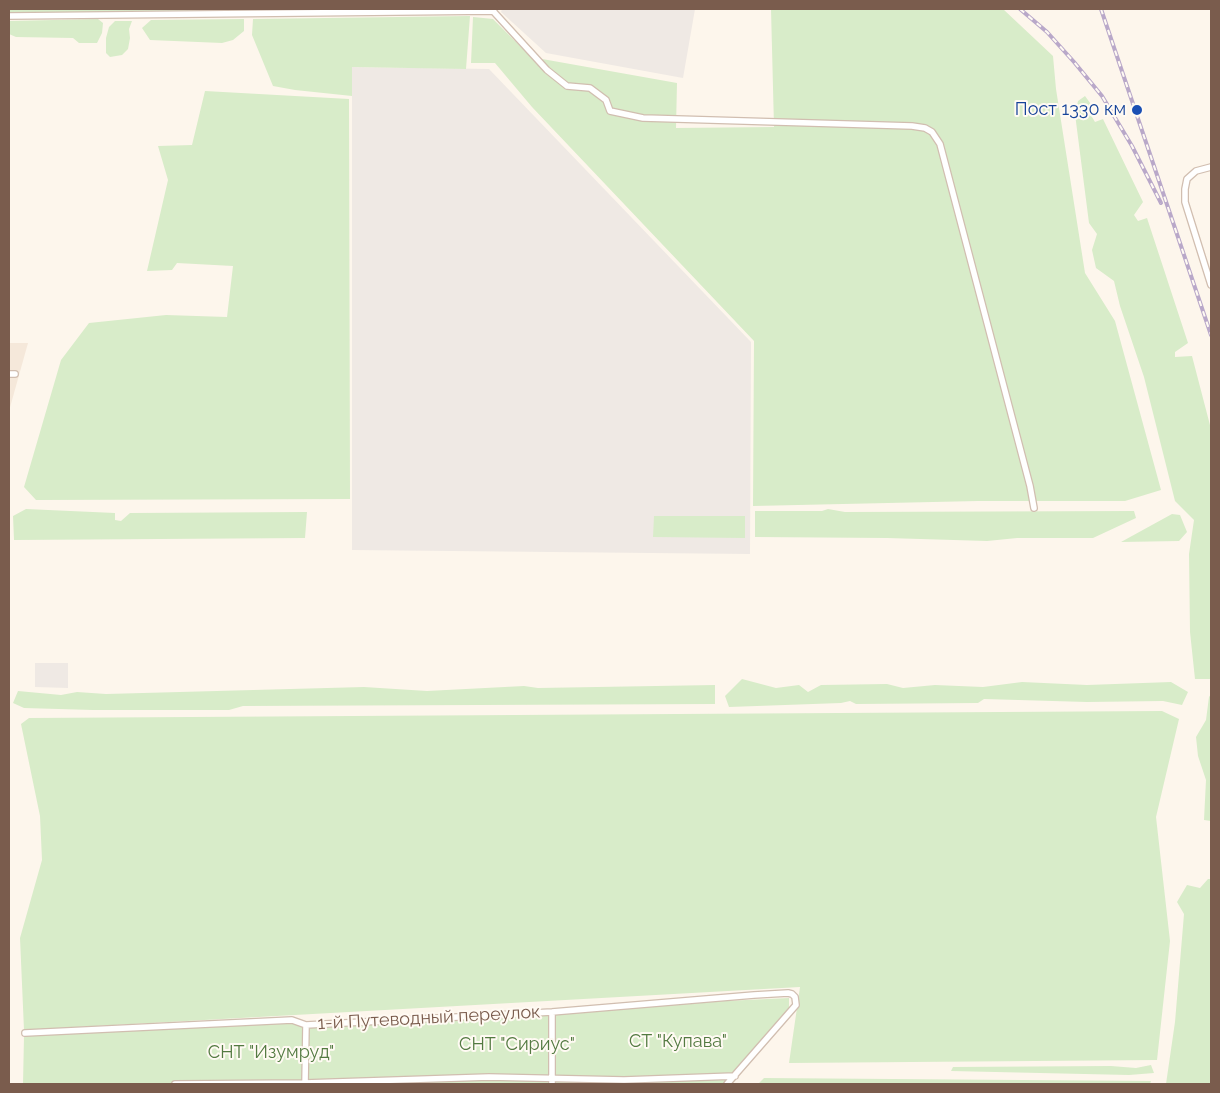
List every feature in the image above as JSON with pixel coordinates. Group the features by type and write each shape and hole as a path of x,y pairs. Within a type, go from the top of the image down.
{"street":[{"path":"9,16 164,12 493,10 548,70 567,86 590,88 606,100 610,111 643,118 912,126 925,128 932,132 940,144 1030,486 1034,508"},
{"path":"1211,167 1196,171 1187,179 1185,189 1185,202 1211,285"},
{"name":"1-й Путеводный переулок","path":"25,1033 292,1020 306,1025 552,1012 788,993 795,997 796,1005 735,1076"},
{"path":"552,1012 552,1082"},
{"path":"305,1083 306,1025"},
{"path":"175,1084 369,1083 489,1077 552,1082 624,1082 735,1076"},
{"path":"727,1084 735,1076"},
{"path":"489,1077 489,1084"}],"shaded area":[{"path":"502,9 695,9 683,78 546,53 501,12"},
{"path":"352,67 489,69 751,342 750,554 352,550"},
{"path":"9,343 28,343 9,411"},
{"path":"35,663 68,663 68,688 35,687"}],"green space":[{"path":"9,9 493,9 9,16"},
{"path":"771,9 1003,9 1053,56 1056,89 1085,273 1115,321 1161,490 1125,501 978,501 753,506 754,341 532,107 495,63 471,63 473,17 493,19 531,57 677,83 676,128 774,127"},
{"path":"470,16 466,69 352,67 352,96 273,86 252,35 253,19"},
{"path":"98,19 103,23 102,33 97,43 79,43 73,38 16,37 9,34 9,21"},
{"path":"244,19 244,31 233,40 222,43 150,40 142,28 151,20"},
{"path":"115,21 132,21 129,29 130,38 128,49 122,55 110,57 106,53 106,38 109,27"},
{"path":"205,91 349,99 350,499 36,500 24,487 61,360 89,323 166,315 227,317 233,266 177,263 172,270 147,271 168,180 158,146 192,145"},
{"path":"1085,96 1093,107 1089,112 1095,122 1103,119 1143,202 1134,215 1138,221 1147,218 1188,343 1175,352 1175,357 1192,356 1211,429 1211,679 1195,679 1190,632 1189,554 1194,520 1175,501 1144,377 1120,306 1114,281 1096,268 1092,250 1097,234 1089,223 1075,114 1078,101"},
{"path":"26,509 115,513 115,520 121,521 130,513 307,512 305,538 14,540 13,516"},
{"path":"828,509 845,512 1134,511 1136,518 1093,538 1017,538 987,541 755,537 755,511 822,511"},
{"path":"1172,514 1180,515 1187,532 1179,541 1121,542"},
{"path":"654,516 745,516 745,538 653,537"},
{"path":"742,679 776,688 799,685 808,692 821,685 887,684 903,688 935,685 983,687 1022,682 1087,685 1171,682 1188,692 1182,705 1163,701 1087,702 984,699 978,703 856,704 850,701 841,703 729,707 725,696"},
{"path":"715,685 715,704 243,706 229,710 93,710 24,708 13,703 18,691 61,695 77,692 106,694 364,687 427,691 524,686 538,688"},
{"path":"1211,694 1211,821 1204,820 1206,780 1198,756 1196,737 1206,720"},
{"path":"1162,711 1179,719 1156,817 1170,941 1157,1060 789,1063 800,987 24,1030 20,938 42,860 40,816 21,724 29,718"},
{"path":"1208,879 1211,879 1211,1084 1166,1084 1175,1022 1184,914 1177,902 1187,885 1200,888"},
{"path":"789,998 789,1011 727,1084 23,1084 24,1036"},
{"path":"1151,1065 1154,1073 1129,1075 951,1071 953,1067 1111,1066 1136,1068"},
{"path":"764,1078 1151,1081 1150,1084 758,1084"}],"railway":[{"path":"1020,9 1047,32 1102,96 1132,146 1161,203"},
{"path":"1101,9 1211,335"}],"place":[{"name":"Пост 1330 км","path":"1137,110"}],"park label":[{"name":"СТ \"Купава\"","path":"678,1042"},
{"name":"СНТ \"Сириус\"","path":"517,1045"},
{"name":"СНТ \"Изумруд\"","path":"271,1053"}]}
